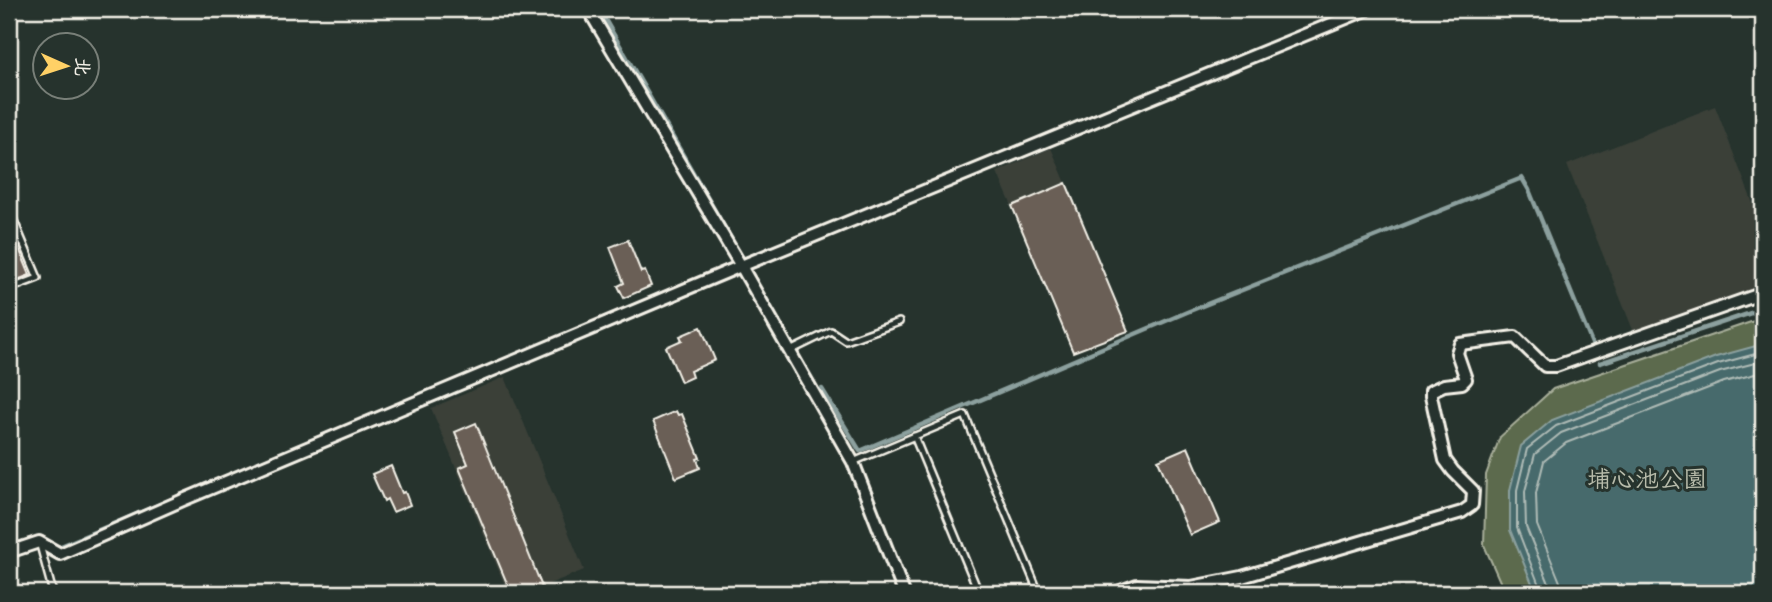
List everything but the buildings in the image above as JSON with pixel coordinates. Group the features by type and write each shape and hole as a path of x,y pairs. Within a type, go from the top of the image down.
{"street":[{"path":"588,9 853,461 904,593"},
{"path":"9,552 39,542 60,554 183,499 1350,12 1368,9"},
{"path":"1115,593 1137,585 1191,587 1242,577 1462,512 1472,505 1473,491 1445,460 1431,396 1431,391 1444,385 1462,383 1466,379 1457,352 1460,344 1515,337 1545,366 1556,366 1763,293"}],"lane":[{"path":"9,209 38,278 9,289"},
{"path":"790,351 831,331 846,341 899,322"},
{"path":"853,461 965,415 1039,593"},
{"path":"914,436 979,593"},
{"path":"39,542 53,593"}],"shaded area":[{"path":"1715,106 1763,229 1763,290 1635,335 1567,165"},
{"path":"1051,148 1066,183 1012,206 997,172"},
{"path":"505,377 584,570 527,593 508,593 431,408"}],"green space":[{"name":"埔心池公園","path":"1763,318 1763,593 1505,593 1484,545 1486,475 1500,437 1553,389"}],"water":[{"name":"埔心池公園","path":"1763,344 1763,593 1536,593 1510,530 1510,490 1521,446 1552,420 1716,357"}],"waterway":[{"path":"599,9 732,240"},
{"path":"822,389 860,451 1187,312 1522,178 1593,346"},
{"path":"1600,363 1763,309"},
{"path":"61,546 172,499"}]}
